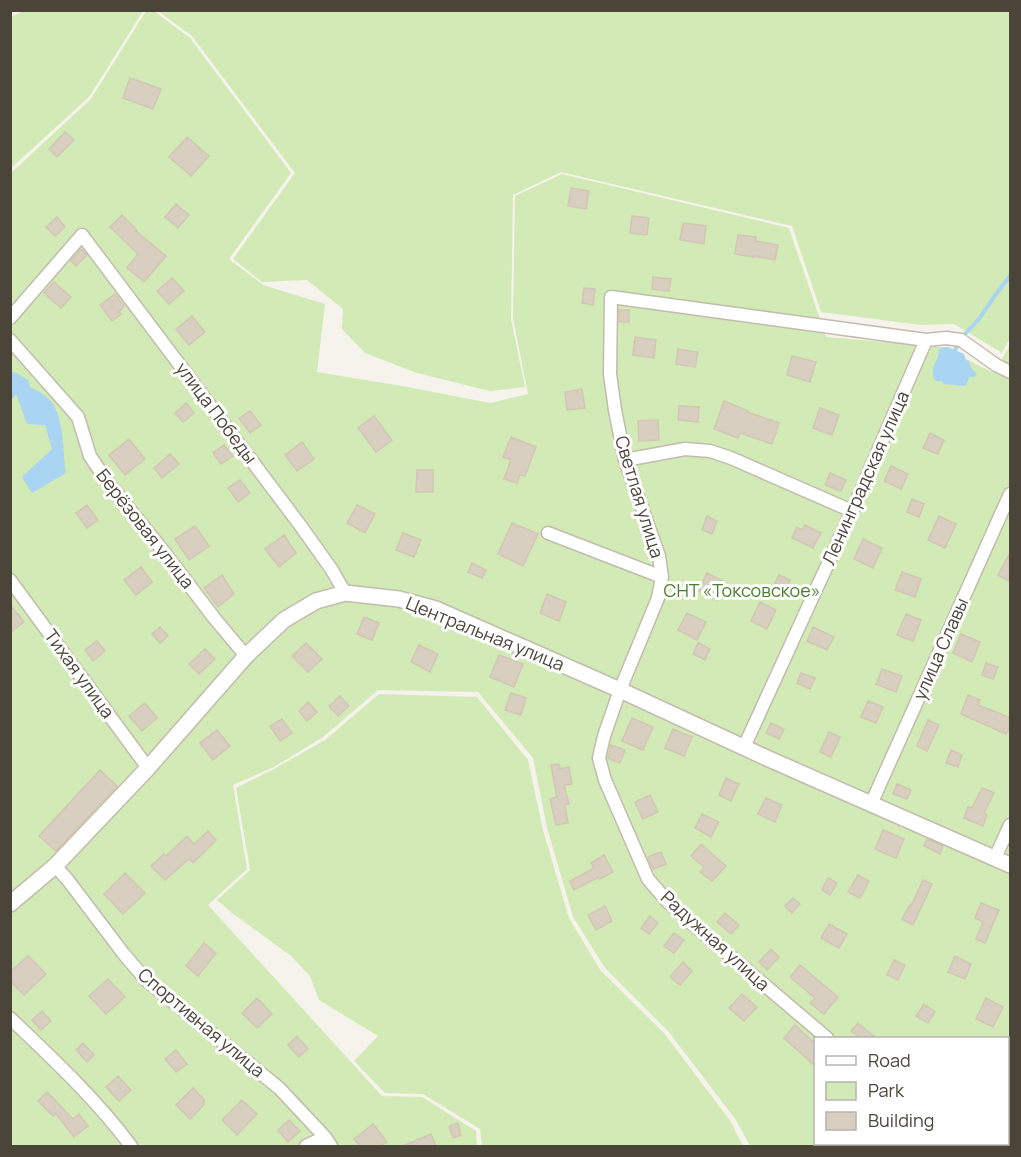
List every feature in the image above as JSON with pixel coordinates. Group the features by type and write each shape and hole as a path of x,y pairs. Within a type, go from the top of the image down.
{"street":[{"name":"улица Победы","path":"10,318 82,235 300,525 332,570 345,593"},
{"name":"Светлая улица","path":"620,690 658,598 662,577 658,556 625,460 615,410 610,374 611,297 927,340"},
{"path":"927,340 946,338 961,340 996,365 1011,372"},
{"name":"Берёзовая улица","path":"10,340 78,417 90,456 106,480 246,656"},
{"name":"Ленинградская улица","path":"744,747 927,340"},
{"path":"625,460 685,449 710,451 852,511"},
{"name":"улица Славы","path":"871,804 1011,494"},
{"path":"548,533 662,577"},
{"name":"Тихая улица","path":"10,580 148,768"},
{"name":"Центральная улица","path":"10,904 55,867 148,768 246,656 284,620 316,601 345,593 399,599 436,609 1011,865"},
{"name":"Радужная улица","path":"620,690 599,758 605,780 648,879 687,920 826,1037"},
{"path":"995,858 1011,825"},
{"name":"Спортивная улица","path":"55,867 67,879 145,979 279,1088 328,1142"},
{"path":"10,1018 76,1082 131,1146"},
{"path":"306,1146 328,1142"}],"green space":[{"path":"24,11 143,11 89,97 11,168 11,17"},
{"name":"СНТ «Токсовское»","path":"146,11 154,11 190,38 291,173 229,259 263,285 325,304 317,372 490,403 528,394 513,318 515,196 562,174 789,228 826,337 942,347 994,373 1010,345 1010,1146 750,1146 736,1120 668,1031 605,968 573,917 547,828 533,758 478,692 378,690 323,737 274,767 233,785 247,869 208,905 382,1096 422,1097 476,1131 477,1146 11,1146 11,173 91,99"},
{"path":"158,11 1010,11 1010,338 1002,353 954,324 921,325 821,312 792,226 561,172 513,195 511,319 525,387 490,391 417,373 365,353 342,329 343,309 307,280 262,282 233,259 295,173 192,36"},
{"path":"379,694 477,697 528,760 543,830 569,918 601,971 664,1033 731,1122 743,1146 482,1146 480,1129 423,1094 385,1093 354,1061 378,1036 319,1000 310,976 291,956 217,900 250,870 236,788 325,740"}],"water":[{"path":"942,347 948,347 964,354 977,374 969,377 966,386 944,384 934,379 933,369"},
{"path":"11,372 28,380 30,387 51,401 60,420 66,473 32,493 22,477 52,449 45,425 27,424 16,394 11,401"}],"building":[{"path":"130,78 161,89 153,109 123,98"},
{"path":"65,132 74,140 57,157 49,149"},
{"path":"187,137 209,156 191,176 169,157"},
{"path":"571,188 589,191 586,209 568,206"},
{"path":"176,204 189,215 178,228 165,217"},
{"path":"122,215 136,231 166,256 144,282 127,268 138,254 110,227"},
{"path":"632,216 649,218 647,235 630,233"},
{"path":"57,217 65,227 55,236 46,227"},
{"path":"683,223 706,226 704,244 680,240"},
{"path":"738,235 756,237 756,241 778,245 775,260 735,254"},
{"path":"81,249 87,255 76,266 71,261"},
{"path":"653,277 671,279 669,291 652,289"},
{"path":"172,278 184,291 169,304 157,291"},
{"path":"54,282 71,297 61,308 44,293"},
{"path":"584,288 595,289 593,305 582,303"},
{"path":"115,294 124,306 119,312 121,314 112,321 100,305"},
{"path":"619,310 629,310 629,322 619,322"},
{"path":"192,316 205,332 189,345 176,329"},
{"path":"635,337 656,340 654,358 633,355"},
{"path":"678,349 698,352 695,367 676,364"},
{"path":"792,356 816,362 810,382 787,375"},
{"path":"582,389 585,408 567,410 565,392"},
{"path":"724,401 779,423 772,444 740,433 738,438 714,429"},
{"path":"186,403 194,413 183,422 175,413"},
{"path":"679,406 699,407 698,422 678,420"},
{"path":"820,408 839,415 832,435 813,428"},
{"path":"250,411 261,425 250,433 239,418"},
{"path":"374,416 392,440 376,452 358,428"},
{"path":"658,420 659,440 639,441 638,421"},
{"path":"930,433 944,440 938,454 923,448"},
{"path":"511,437 536,447 525,476 520,475 517,483 504,479 511,460 503,457"},
{"path":"129,439 145,459 125,475 109,455"},
{"path":"302,442 314,459 297,471 285,455"},
{"path":"224,445 233,456 221,464 213,453"},
{"path":"170,454 179,464 162,478 154,468"},
{"path":"891,466 908,474 901,489 884,481"},
{"path":"417,470 433,470 433,492 416,492"},
{"path":"830,473 846,480 841,491 825,485"},
{"path":"240,480 250,493 238,502 228,488"},
{"path":"912,499 924,504 919,517 907,512"},
{"path":"87,505 98,520 87,528 76,513"},
{"path":"357,505 375,514 365,533 347,523"},
{"path":"707,516 717,521 712,534 702,530"},
{"path":"939,516 956,524 945,548 928,540"},
{"path":"512,523 538,534 523,566 498,554"},
{"path":"805,525 821,533 813,548 792,538 797,527 802,530"},
{"path":"195,526 209,546 189,560 175,539"},
{"path":"403,533 421,540 414,557 396,550"},
{"path":"284,535 296,553 279,567 265,549"},
{"path":"863,539 882,548 873,568 854,559"},
{"path":"1011,551 1011,582 998,575"},
{"path":"472,563 486,570 482,578 468,572"},
{"path":"141,567 152,582 136,595 124,580"},
{"path":"902,572 921,579 915,597 895,590"},
{"path":"707,573 725,582 717,600 699,591"},
{"path":"222,575 234,594 218,607 204,588"},
{"path":"779,575 790,580 786,588 775,583"},
{"path":"547,594 566,602 559,621 540,613"},
{"path":"760,602 776,610 767,629 751,621"},
{"path":"10,605 24,622 10,633"},
{"path":"687,613 706,622 697,640 678,630"},
{"path":"906,614 921,620 913,641 897,635"},
{"path":"364,617 379,623 372,640 357,634"},
{"path":"160,627 168,636 160,643 152,634"},
{"path":"813,627 834,637 827,650 807,641"},
{"path":"961,634 980,642 972,662 953,653"},
{"path":"97,641 105,651 93,661 85,650"},
{"path":"306,643 322,659 308,672 292,656"},
{"path":"698,643 710,649 705,660 693,654"},
{"path":"419,645 438,654 430,672 411,662"},
{"path":"205,649 215,659 199,674 189,664"},
{"path":"499,655 523,664 514,687 490,677"},
{"path":"986,663 998,667 993,679 982,675"},
{"path":"882,669 902,676 896,692 876,684"},
{"path":"801,673 815,678 810,689 797,683"},
{"path":"511,693 526,698 521,715 505,710"},
{"path":"968,695 980,700 978,705 1011,718 1006,734 961,714"},
{"path":"340,696 349,706 338,716 329,706"},
{"path":"868,701 883,707 876,723 861,717"},
{"path":"308,702 317,712 307,721 299,711"},
{"path":"145,703 157,718 142,731 129,716"},
{"path":"632,718 653,727 643,750 622,741"},
{"path":"282,719 292,733 280,741 270,726"},
{"path":"928,720 939,725 927,751 917,746"},
{"path":"771,723 784,729 779,739 766,733"},
{"path":"673,729 692,737 684,756 665,748"},
{"path":"217,730 230,746 213,760 200,743"},
{"path":"829,732 840,737 831,757 820,752"},
{"path":"611,745 625,750 620,763 608,758"},
{"path":"951,750 962,755 958,767 946,763"},
{"path":"559,764 560,769 569,767 572,784 564,785 569,804 565,805 568,823 556,825 550,799 557,797 551,765"},
{"path":"100,770 117,786 56,851 39,836"},
{"path":"726,778 739,784 731,801 719,795"},
{"path":"897,784 911,790 907,799 893,794"},
{"path":"982,788 994,793 984,813 987,815 983,826 964,818 968,807 972,808"},
{"path":"650,795 658,812 643,819 635,802"},
{"path":"766,798 782,805 775,822 758,814"},
{"path":"702,814 719,822 711,837 695,828"},
{"path":"883,830 904,839 896,858 875,849"},
{"path":"208,831 216,840 193,863 189,859 165,880 151,866 164,854 166,856 187,836 194,844"},
{"path":"927,839 943,846 940,854 924,846"},
{"path":"701,844 726,866 712,881 700,872 704,867 691,856"},
{"path":"661,852 666,864 653,869 648,857"},
{"path":"604,855 613,872 574,890 570,881 594,868 591,863"},
{"path":"125,873 145,893 123,914 104,894"},
{"path":"858,875 869,881 860,898 848,892"},
{"path":"828,878 837,883 830,895 822,890"},
{"path":"923,880 932,884 913,925 902,919"},
{"path":"793,898 800,904 792,913 785,906"},
{"path":"981,903 999,910 985,943 976,939 983,922 975,918"},
{"path":"605,906 612,921 596,930 588,915"},
{"path":"725,913 739,925 731,934 717,922"},
{"path":"650,916 658,923 649,934 641,928"},
{"path":"829,924 847,934 839,948 821,938"},
{"path":"674,933 684,940 674,953 664,946"},
{"path":"204,943 216,953 198,976 186,966"},
{"path":"771,949 779,957 767,970 759,962"},
{"path":"28,956 46,974 24,995 10,981 10,972"},
{"path":"955,956 971,964 965,979 948,972"},
{"path":"894,960 905,965 898,980 887,975"},
{"path":"683,962 692,971 680,985 670,977"},
{"path":"800,965 838,997 824,1014 810,1003 815,998 790,977"},
{"path":"108,979 125,997 106,1014 89,996"},
{"path":"742,994 757,1007 744,1021 729,1008"},
{"path":"257,998 272,1014 257,1028 242,1013"},
{"path":"986,998 1003,1007 993,1027 976,1019"},
{"path":"924,1004 935,1012 928,1023 916,1016"},
{"path":"42,1011 51,1021 41,1030 32,1020"},
{"path":"858,1023 875,1037 859,1037 851,1031"},
{"path":"795,1025 814,1042 814,1065 784,1038"},
{"path":"297,1036 308,1049 299,1057 288,1045"},
{"path":"83,1043 94,1055 87,1062 76,1050"},
{"path":"176,1050 187,1064 176,1072 165,1059"},
{"path":"118,1076 131,1090 119,1101 106,1087"},
{"path":"193,1088 204,1099 204,1105 190,1119 176,1105"},
{"path":"47,1092 73,1119 79,1114 88,1126 74,1137 56,1114 53,1116 38,1101"},
{"path":"242,1100 257,1114 237,1135 222,1120"},
{"path":"289,1120 300,1131 288,1142 278,1130"},
{"path":"458,1123 461,1135 453,1138 449,1126"},
{"path":"373,1124 387,1142 380,1146 360,1146 354,1139"},
{"path":"431,1134 436,1146 403,1146"}],"waterway":[{"path":"955,350 963,336 979,319 1010,276"}]}
